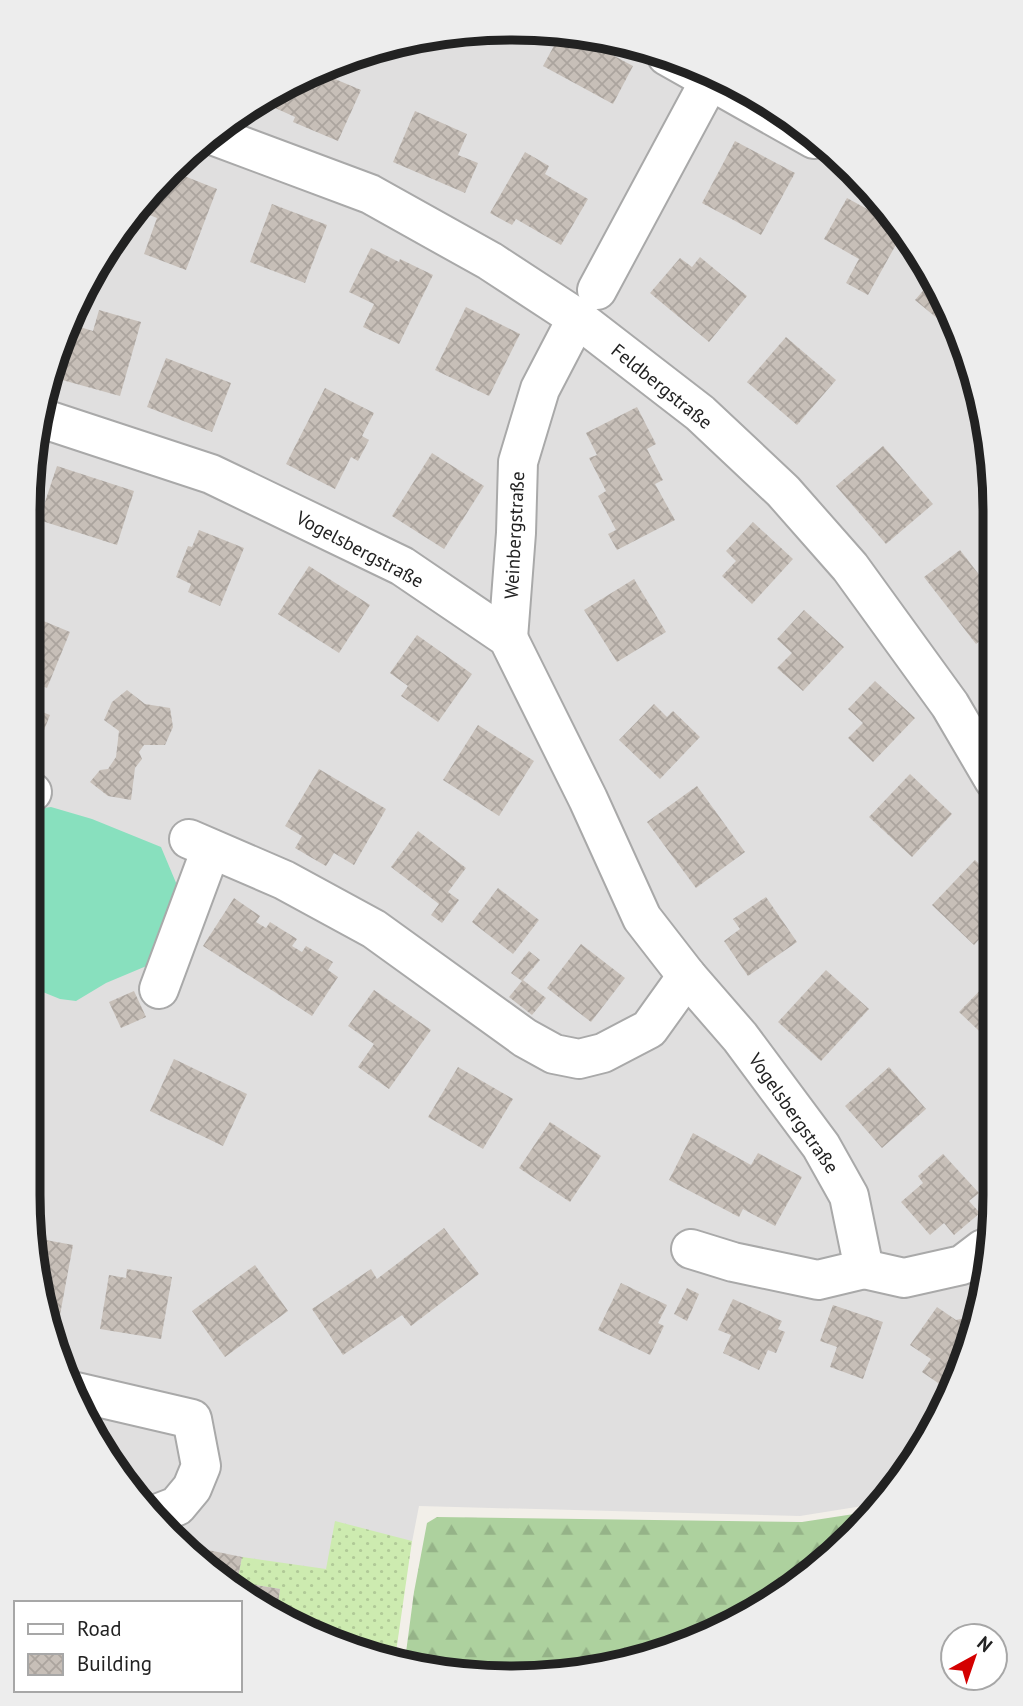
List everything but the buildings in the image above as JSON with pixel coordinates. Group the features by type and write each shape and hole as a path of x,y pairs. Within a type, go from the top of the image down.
{"street":[{"name":"Weinbergstraße","path":"508,638 518,462 540,389 706,83"},
{"name":"Feldbergstraße","path":"223,139 370,194 490,261 587,304 783,491 857,578 950,705 983,761"},
{"name":"Vogelsbergstraße","path":"49,421 158,455 223,480 402,566 508,638 588,799 642,918 687,976 740,1037 821,1146 849,1196 864,1269"},
{"path":"159,989 200,844 284,880 374,929 525,1038 554,1054 579,1059 603,1053 649,1029 687,976"},
{"path":"691,1249 733,1262 818,1280 864,1269 904,1278 962,1265 979,1253"},
{"path":"85,1394 192,1419 201,1466 192,1488 167,1516"}],"shaded area":[{"path":"481,41 573,44 633,56 692,76 747,103 822,157 866,201 903,250 934,303 958,360 979,450 983,512 983,1195 979,1256 967,1316 947,1375 920,1430 866,1506 800,1516 419,1506 406,1573 396,1651 331,1630 276,1603 250,1586 178,1528 138,1481 103,1430 65,1346 44,1256 40,1195 40,512 44,450 65,360 103,276 157,201 178,178 225,138 276,103 303,89 360,65 390,56"}],"green space":[{"path":"51,807 92,819 161,847 182,897 156,962 106,983 76,1001 60,999 40,991 40,808"},
{"path":"858,1513 822,1549 747,1603 663,1641 603,1657 542,1665 481,1665 406,1654 427,1523 437,1517 802,1522"},
{"path":"335,1521 412,1541 396,1651 360,1641 303,1617 278,1604 280,1589 247,1584 238,1577 242,1557 326,1569"}]}
